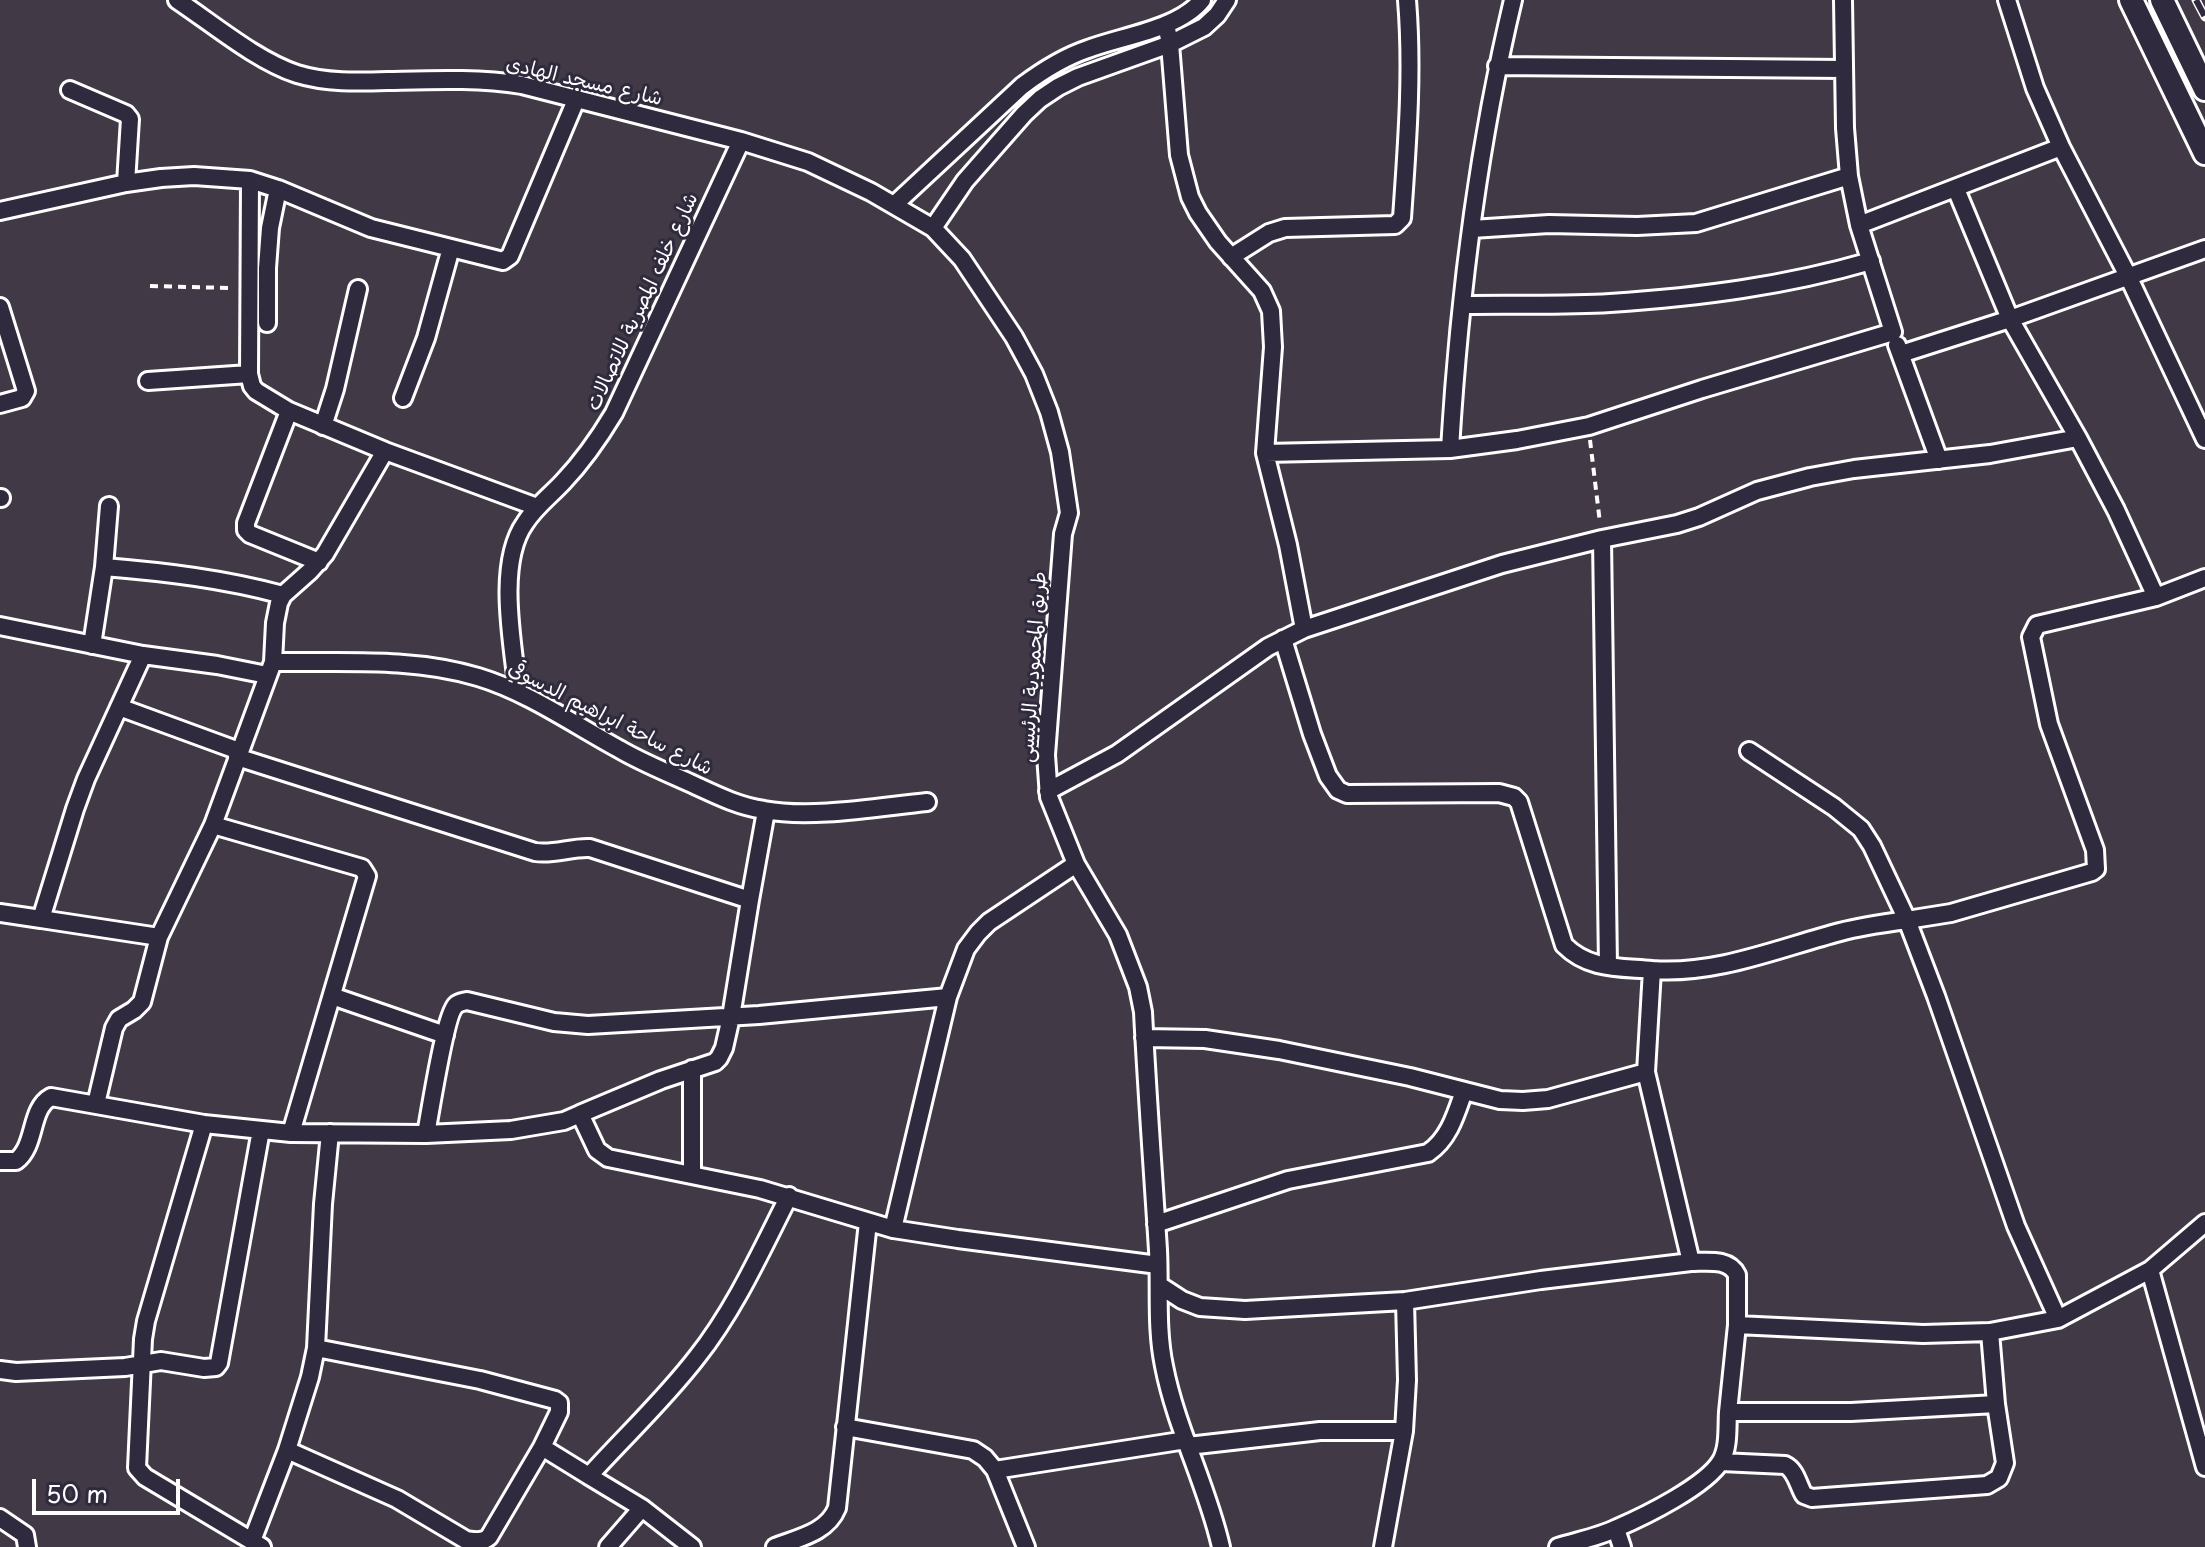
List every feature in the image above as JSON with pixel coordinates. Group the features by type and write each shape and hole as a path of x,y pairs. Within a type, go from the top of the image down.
{"main road":[{"path":"2131,0 2205,153"},
{"path":"2162,0 2205,89"}],"street":[{"name":"شارع مسجد الهادى","path":"177,0 270,62 297,74 353,82 486,80 522,85 741,141 808,162 840,176 933,228"},
{"path":"894,205 1037,75 1086,49 1186,16 1202,0"},
{"path":"933,228 965,181 1040,99 1078,77 1170,44 1204,27 1227,0"},
{"path":"1231,257 1275,230 1399,223 1402,218 1409,107 1407,0"},
{"path":"1450,449 1472,229 1497,66 1513,0"},
{"path":"1843,0 1845,128 1849,176 1859,225 1939,460"},
{"path":"2007,0 2035,88 2061,147 2128,276 2205,439"},
{"path":"1166,24 1184,177 1198,213 1218,242 1262,291 1271,311 1273,347 1265,453 1288,545 1304,629"},
{"path":"1497,66 1844,69"},
{"path":"70,90 126,114 130,119 126,183"},
{"path":"0,211 126,183 194,176 250,180 371,228 503,261 510,256 576,100"},
{"name":"شارع خلف المصرية للاتصالات","path":"518,692 509,599 513,547 522,526 580,463 614,413 741,141"},
{"path":"1859,225 2061,147"},
{"path":"1472,229 1549,224 1637,226 1696,223 1849,176"},
{"path":"250,180 249,374 256,391 289,411 323,426 537,507"},
{"path":"267,323 270,228 278,189"},
{"path":"1956,189 2010,319 2116,510 2156,597"},
{"name":"طريق المحمودية الرئيسى","path":"933,228 962,259 1014,337 1034,374 1060,452 1069,513 1063,534 1046,755 1048,791 1076,864 1118,935 1138,987 1143,1012 1163,1364 1221,1547"},
{"path":"403,398 426,338 451,248"},
{"path":"1901,354 2010,319 2205,249"},
{"path":"1463,305 1609,303 1736,291 1818,276 1871,261"},
{"path":"323,426 335,389 358,289"},
{"path":"0,307 26,391 22,398 0,404"},
{"path":"1265,453 1450,449 1517,440 1589,426 1893,332"},
{"path":"148,381 249,374"},
{"path":"289,411 246,530 319,562"},
{"path":"1048,791 1117,754 1255,656 1304,629 1502,564 1677,524 1757,491 1810,477 1990,454 2078,438"},
{"path":"96,1104 114,1028 119,1019 142,1002 159,937 213,825 270,669 279,603 283,595 319,562 385,451"},
{"path":"92,645 104,567 109,506"},
{"path":"1602,539 1608,966"},
{"path":"104,567 210,579 283,595"},
{"path":"1283,639 1312,734 1328,776 1338,790 1347,794 1499,793 1514,797 1523,812 1564,945 1580,959 1592,964 1672,972 1716,966 1843,931 1951,913 2096,869 2095,850 2049,724 2031,637 2037,625 2156,597 2205,578"},
{"name":"شارع ساحة ابراهيم الدسوقي","path":"0,626 143,655 217,665 270,669 399,663 440,667 480,677 518,692 623,752 728,800 766,811 807,813 927,802"},
{"path":"41,919 86,779 143,655"},
{"path":"119,707 238,754 535,852 548,854 590,848 750,900"},
{"path":"1749,751 1834,807 1861,829 1872,846 1907,920 2016,1226 2058,1319"},
{"path":"0,1161 16,1161 27,1151 38,1113 46,1099 57,1096 204,1124 291,1133 426,1134 523,1129 564,1121 661,1080 715,1062 724,1048 731,1017 766,811"},
{"path":"213,825 366,871 367,881 291,1133"},
{"path":"893,1229 948,997 966,949 989,922 1076,864"},
{"path":"0,913 159,937"},
{"path":"1652,970 1646,1072 1691,1262"},
{"path":"332,996 445,1035"},
{"path":"426,1134 445,1035 453,1007 459,1003 467,1001 554,1022 588,1025 731,1017 948,997"},
{"path":"1144,1038 1205,1039 1279,1050 1410,1077 1500,1100 1548,1099 1646,1072"},
{"path":"692,1069 692,1174"},
{"path":"1156,1224 1279,1182 1428,1153 1445,1138 1464,1091"},
{"path":"580,1114 597,1150 604,1157 789,1196 893,1229 1158,1265"},
{"path":"204,1124 146,1321 137,1462 140,1472 257,1544 310,1377 316,1348 330,1133"},
{"path":"0,1370 125,1367 161,1361 216,1367 261,1130"},
{"path":"589,1476 668,1394 700,1354 737,1297 789,1196"},
{"path":"775,1547 819,1530 837,1508 868,1222"},
{"path":"1737,1325 1923,1334 1990,1332 2058,1319 2150,1270 2205,1223"},
{"path":"1159,1285 1191,1304 1222,1310 1245,1310 1405,1301 1592,1272 1691,1262 1717,1262 1734,1268 1739,1285 1737,1325 1726,1444 1721,1462 1701,1482 1676,1498 1616,1529 1558,1547"},
{"path":"2150,1270 2205,1467"},
{"path":"1383,1547 1404,1431 1407,1380 1405,1301"},
{"path":"1721,1462 1785,1465 1794,1473 1804,1495 1812,1498 1987,1485 1999,1478 2005,1463 1990,1332"},
{"path":"287,1450 397,1499 466,1540 485,1541 542,1447 559,1412 559,1403 555,1400 480,1380 316,1348"},
{"path":"1728,1412 1851,1412 1996,1404"},
{"path":"845,1427 973,1450 995,1470 1026,1547"},
{"path":"995,1470 1187,1443 1320,1431 1404,1431"},
{"path":"542,1447 642,1508 692,1547"},
{"path":"608,1547 642,1508"},
{"path":"0,1518 25,1535 27,1547"},
{"path":"1616,1529 1622,1547"}],"path":[{"path":"150,286 249,288"},
{"path":"1589,426 1602,539"}],"railway":[{"path":"2196,0 2205,17"}]}
